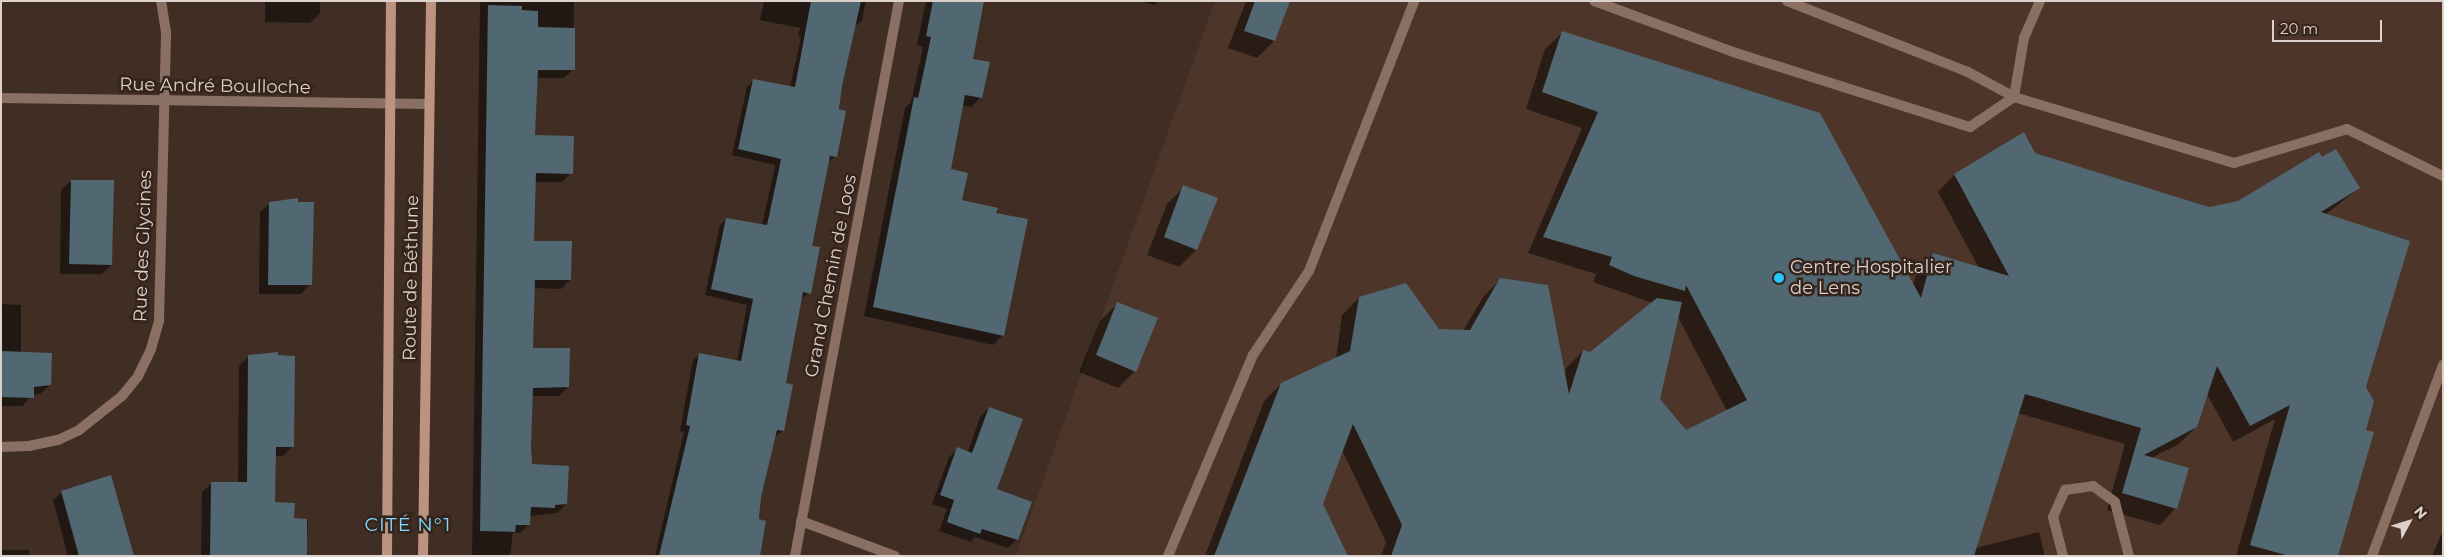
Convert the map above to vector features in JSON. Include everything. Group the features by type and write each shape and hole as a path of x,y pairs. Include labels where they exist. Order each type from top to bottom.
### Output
{"main road":[{"name":"Route de Béthune","path":"387,556 392,1"},
{"name":"Route de Béthune","path":"423,556 431,1"}],"street":[{"name":"Rue des Glycines","path":"1,446 29,446 58,440 79,430 122,396 138,376 151,349 159,321 166,32 161,1"},
{"name":"Grand Chemin de Loos","path":"795,556 899,1"},
{"path":"1168,556 1253,355 1308,271 1414,1"},
{"path":"1594,1 1733,52 1970,127 2014,97 2024,38 2040,1"},
{"path":"1787,1 1966,71 2014,97 2234,163 2347,129 2443,176"},
{"name":"Rue André Boulloche","path":"1,98 429,104"},
{"path":"2372,556 2443,365"},
{"path":"2063,556 2053,517 2065,490 2093,486 2115,502 2129,556"},
{"path":"801,521 895,556"}],"shaded area":[{"name":"Centre Hospitalier de Lens","path":"1215,1 2443,1 2443,556 1016,556"}],"building":[{"path":"811,1 861,1 842,86 839,109 846,111 837,157 830,156 812,246 820,247 811,294 803,292 786,383 793,385 784,431 777,430 761,497 759,519 766,521 760,556 659,556 690,426 686,425 699,353 741,361 753,299 711,289 726,218 767,225 781,159 738,149 753,79 795,87"},
{"path":"933,1 984,1 973,59 990,62 982,98 965,95 951,169 968,173 962,200 998,208 996,213 1028,219 1004,336 873,307 914,97 918,98 931,37 926,36"},
{"path":"1255,1 1290,1 1275,41 1244,31"},
{"path":"488,5 522,6 522,10 538,11 538,27 575,28 575,70 538,70 535,135 574,136 573,174 536,173 534,241 572,241 571,280 535,280 533,348 570,348 569,387 533,388 531,447 532,464 569,466 567,504 555,505 555,508 531,507 530,525 516,525 515,532 480,531"},
{"path":"1562,31 1820,113 1921,298 1933,253 2009,276 1954,174 2024,132 2035,153 2209,207 2238,201 2319,152 2322,157 2336,149 2360,188 2321,212 2410,241 2366,387 2374,401 2366,430 2374,432 2338,556 2289,556 2250,545 2290,405 2250,426 2217,366 2197,427 2144,455 2189,468 2177,509 2122,493 2141,428 2025,394 1974,556 1391,556 1402,525 1353,424 1323,504 1348,556 1214,556 1281,383 1350,351 1359,297 1406,283 1439,329 1470,330 1500,278 1548,285 1569,394 1583,350 1590,352 1657,298 1682,302 1660,399 1686,430 1747,400 1686,285 1685,291 1634,276 1609,265 1612,257 1543,237 1598,112 1542,92"},
{"path":"71,180 114,180 112,265 69,264"},
{"path":"1183,185 1218,198 1197,250 1164,237"},
{"path":"298,198 298,202 314,202 312,285 268,285 269,202"},
{"path":"1117,302 1158,318 1136,372 1096,355"},
{"path":"1,351 52,353 51,385 34,387 34,398 1,397"},
{"path":"278,352 278,355 295,356 294,447 276,447 275,502 295,503 294,518 307,519 307,556 210,556 211,482 247,482 248,355"},
{"path":"989,407 1023,419 997,489 1032,502 1018,540 982,529 980,534 947,522 954,500 940,495 957,447 972,453"},
{"path":"111,475 134,556 79,556 61,491"}],"place":[{"name":"Centre Hospitalier de Lens","path":"1779,278"}],"district":[{"name":"CITÉ N°1","path":"408,525"}]}
